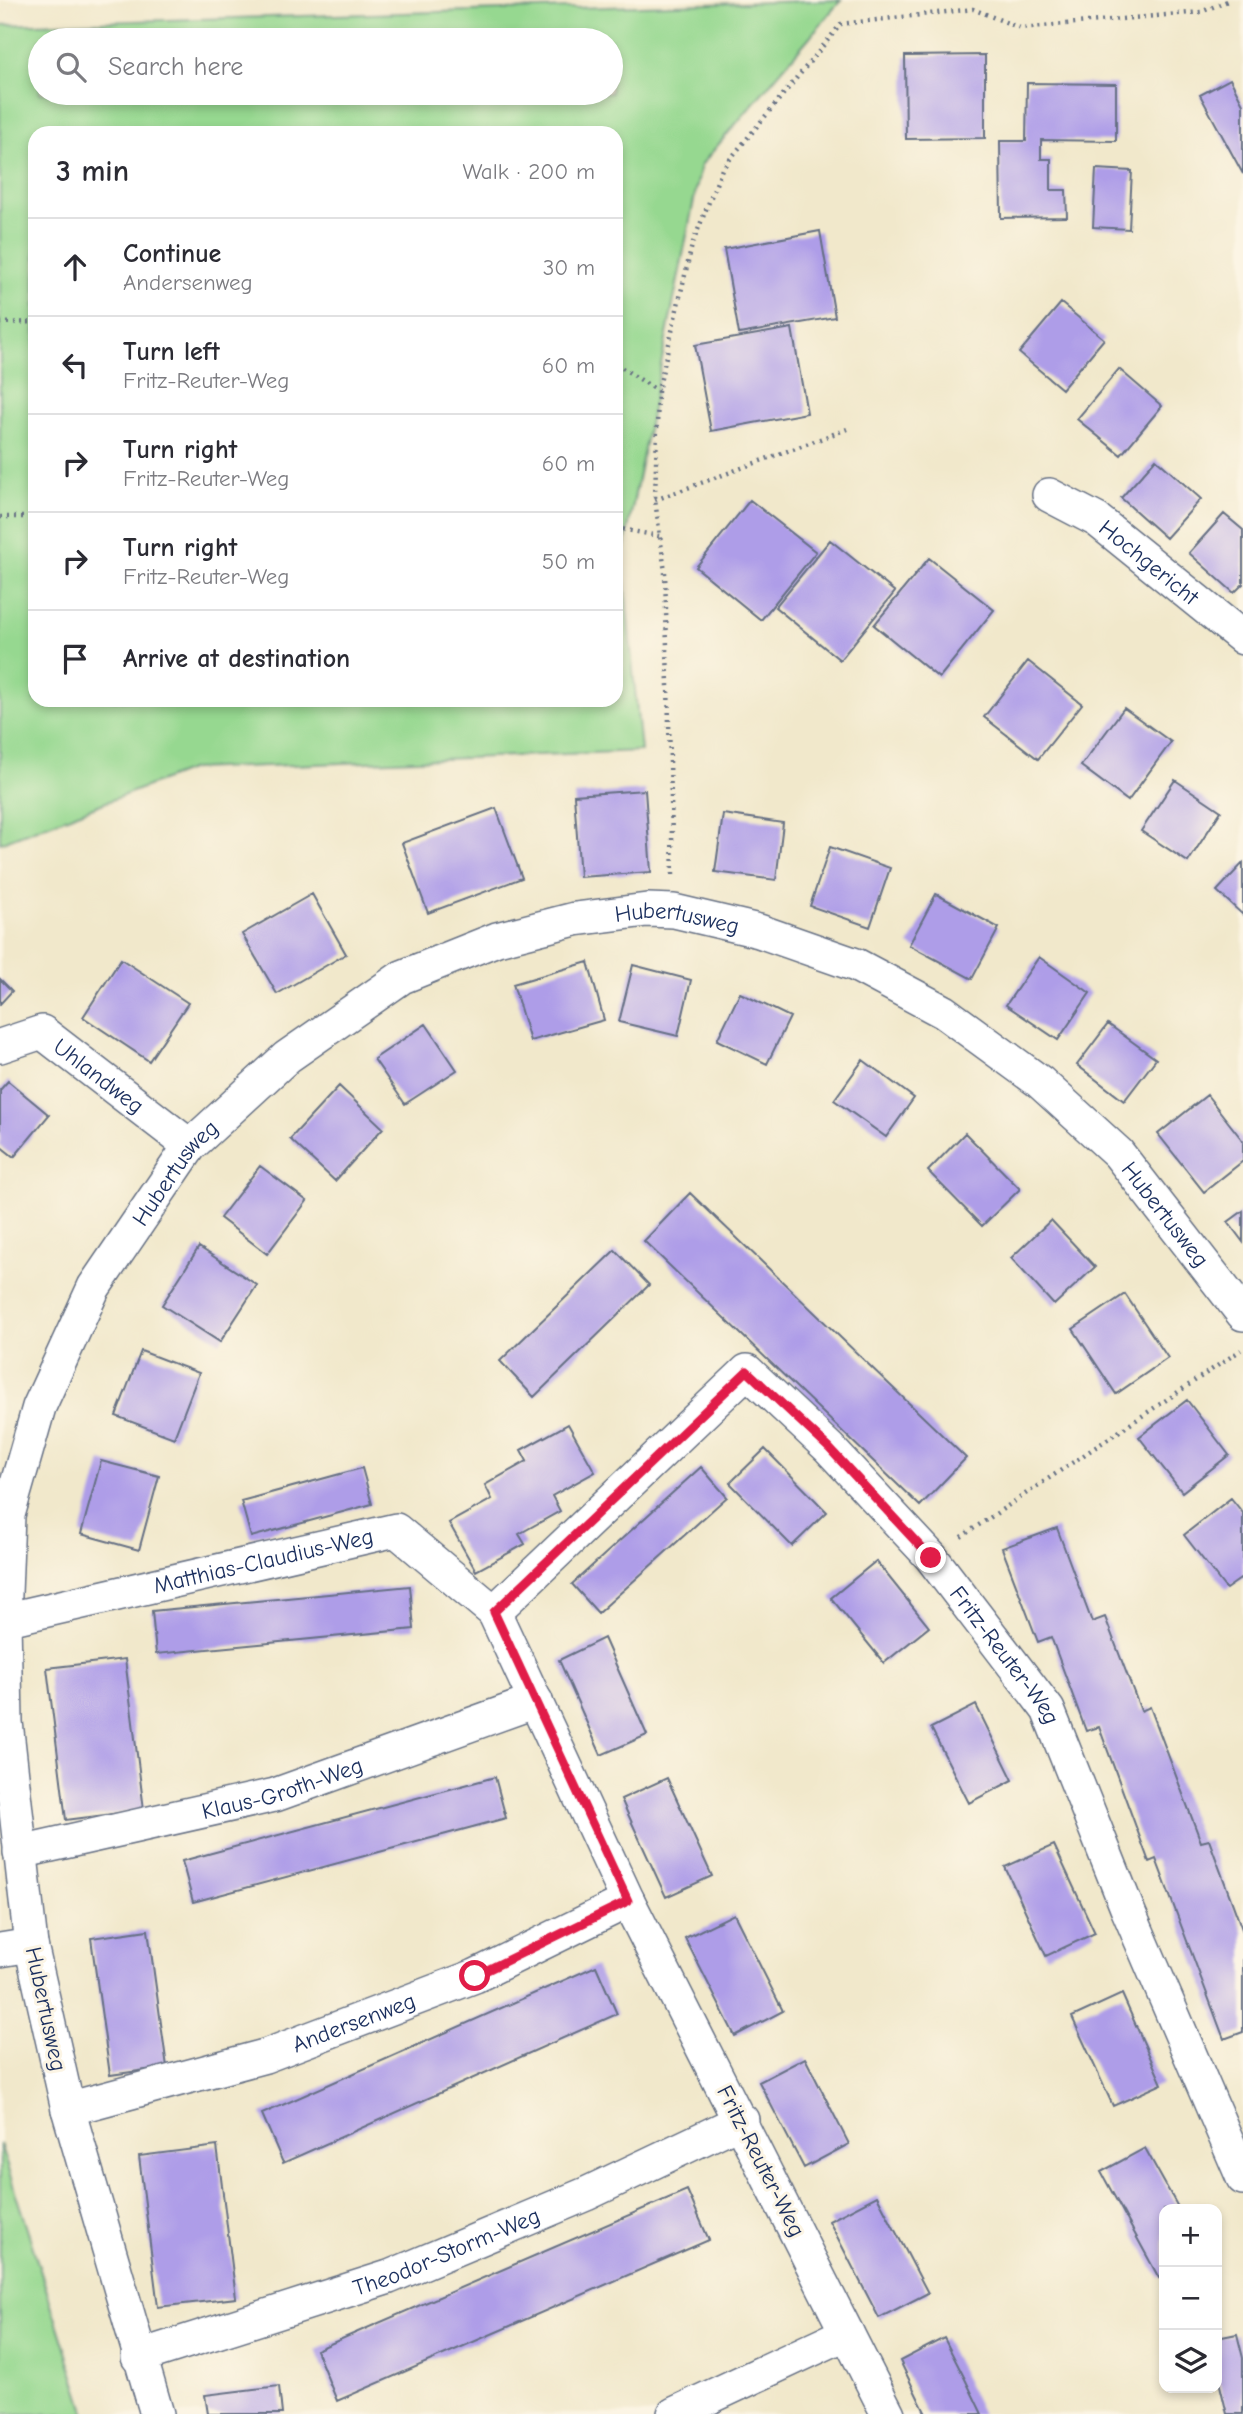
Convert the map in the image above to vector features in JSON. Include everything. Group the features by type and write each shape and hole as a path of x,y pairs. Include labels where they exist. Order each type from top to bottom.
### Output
{"street":[{"name":"Hochgericht","path":"1049,495 1097,520 1243,638"},
{"name":"Hubertusweg","path":"157,2414 138,2357 68,2109 16,1948 20,1852 6,1722 4,1514 39,1406 94,1287 190,1146 287,1058 402,977 497,939 575,919 647,910 674,911 759,931 856,965 944,1012 1040,1082 1118,1153 1243,1314"},
{"name":"Uhlandweg","path":"0,1046 42,1032 190,1146"},
{"name":"Fritz-Reuter-Weg","path":"888,2414 742,2120 628,1901 494,1612 747,1371 829,1448 931,1558 1048,1710 1127,1908 1243,2178"},
{"name":"Matthias-Claudius-Weg","path":"4,1620 396,1530 494,1612"},
{"name":"Klaus-Groth-Weg","path":"20,1852 275,1795 536,1701"},
{"name":"Andersenweg","path":"68,2109 265,2056 475,1976 628,1901"},
{"name":"Theodor-Storm-Weg","path":"138,2357 389,2277 586,2194 742,2120"},
{"path":"674,2414 847,2333"}],"path":[{"path":"674,911 665,572 655,500 658,391 692,245 722,169 841,24 973,9 1020,28 1201,12 1230,0"},
{"path":"0,323 28,322"},
{"path":"623,368 658,391"},
{"path":"655,500 847,429"},
{"path":"0,517 28,517"},
{"path":"623,529 659,536"},
{"path":"931,1558 1243,1349"}],"green space":[{"path":"841,0 701,165 623,554 623,126 28,126 28,707 623,707 623,569 641,751 192,769 0,843 0,25"},
{"path":"0,2144 86,2414 0,2414"}],"building":[{"path":"985,55 985,138 906,139 905,56"},
{"path":"1230,79 1243,104 1243,174 1200,95"},
{"path":"1027,83 1116,84 1116,141 1041,140 1041,159 1051,159 1051,190 1066,190 1067,217 1001,218 1000,141 1026,141"},
{"path":"1096,169 1132,171 1129,229 1093,227"},
{"path":"820,231 835,317 739,334 724,249"},
{"path":"1061,303 1104,339 1062,389 1019,353"},
{"path":"792,328 807,413 711,431 695,345"},
{"path":"1119,369 1162,406 1121,455 1077,419"},
{"path":"1156,459 1201,499 1166,538 1121,498"},
{"path":"750,500 816,552 761,620 696,567"},
{"path":"1224,514 1243,530 1243,584 1234,593 1189,553"},
{"path":"830,540 895,592 840,660 775,607"},
{"path":"929,558 994,610 939,678 874,625"},
{"path":"1028,661 1082,704 1038,759 984,717"},
{"path":"1124,708 1171,742 1128,801 1081,766"},
{"path":"1175,780 1221,811 1188,862 1141,831"},
{"path":"645,790 651,872 580,877 574,795"},
{"path":"496,808 522,878 428,913 402,843"},
{"path":"723,814 783,823 776,880 715,872"},
{"path":"830,847 890,868 870,927 810,906"},
{"path":"1243,863 1243,915 1217,891"},
{"path":"312,894 346,954 277,994 242,934"},
{"path":"936,894 999,928 972,979 909,945"},
{"path":"1039,957 1090,993 1058,1040 1006,1005"},
{"path":"121,959 188,1003 149,1061 83,1017"},
{"path":"588,962 604,1020 530,1041 513,984"},
{"path":"633,965 691,980 678,1036 619,1022"},
{"path":"0,979 12,991 0,1004"},
{"path":"740,993 790,1017 767,1064 717,1040"},
{"path":"426,1024 457,1070 405,1104 374,1059"},
{"path":"1108,1024 1156,1059 1124,1101 1077,1065"},
{"path":"863,1060 914,1098 886,1137 834,1100"},
{"path":"8,1081 49,1115 14,1157 0,1146 0,1090"},
{"path":"339,1086 383,1128 335,1181 290,1139"},
{"path":"1207,1095 1243,1141 1243,1161 1204,1192 1158,1134"},
{"path":"965,1133 1020,1189 982,1226 928,1171"},
{"path":"260,1166 307,1201 267,1254 220,1218"},
{"path":"690,1193 966,1458 920,1506 644,1241"},
{"path":"1243,1211 1243,1242 1228,1222"},
{"path":"1051,1220 1095,1267 1054,1305 1011,1258"},
{"path":"199,1247 257,1285 220,1342 162,1305"},
{"path":"615,1250 649,1285 534,1397 500,1361"},
{"path":"1125,1294 1168,1358 1116,1394 1073,1329"},
{"path":"141,1351 199,1373 174,1438 116,1416"},
{"path":"1187,1400 1229,1455 1182,1492 1139,1437"},
{"path":"568,1424 595,1472 552,1496 560,1511 519,1534 525,1544 476,1571 449,1523 492,1499 485,1485 527,1461 521,1450"},
{"path":"765,1449 827,1512 792,1546 730,1483"},
{"path":"101,1461 159,1476 139,1550 81,1534"},
{"path":"701,1467 727,1497 598,1613 572,1584"},
{"path":"362,1468 372,1504 251,1537 241,1501"},
{"path":"1231,1498 1243,1513 1243,1577 1226,1589 1184,1535"},
{"path":"1057,1528 1092,1622 1105,1617 1141,1711 1150,1707 1201,1842 1209,1840 1243,1932 1243,2032 1224,2039 1156,1859 1149,1862 1099,1727 1086,1731 1051,1637 1038,1642 1002,1548"},
{"path":"876,1561 929,1627 884,1663 831,1598"},
{"path":"410,1586 414,1629 156,1654 152,1611"},
{"path":"604,1638 647,1735 601,1755 559,1660"},
{"path":"125,1659 144,1810 66,1820 47,1668"},
{"path":"976,1705 1013,1780 969,1803 931,1728"},
{"path":"495,1777 506,1818 193,1902 182,1861"},
{"path":"667,1778 712,1876 666,1897 621,1799"},
{"path":"1054,1845 1095,1933 1046,1956 1005,1867"},
{"path":"734,1914 783,2011 735,2036 685,1938"},
{"path":"148,1930 167,2067 110,2075 91,1938"},
{"path":"596,1966 617,2014 283,2163 262,2114"},
{"path":"1122,1994 1162,2084 1113,2106 1072,2017"},
{"path":"805,2058 849,2144 804,2168 759,2082"},
{"path":"217,2146 236,2298 158,2307 139,2156"},
{"path":"1145,2148 1176,2204 1159,2204 1159,2278 1101,2172"},
{"path":"687,2190 709,2240 337,2401 316,2350"},
{"path":"877,2196 928,2293 879,2318 829,2221"},
{"path":"1237,2334 1243,2358 1243,2414 1227,2414 1222,2393 1222,2337"},
{"path":"944,2338 982,2414 926,2414 920,2402 900,2361"},
{"path":"279,2386 282,2414 208,2414 205,2395"}],"route":[{"path":"475,1976 628,1901 494,1612 747,1371 829,1448 931,1558"}]}
